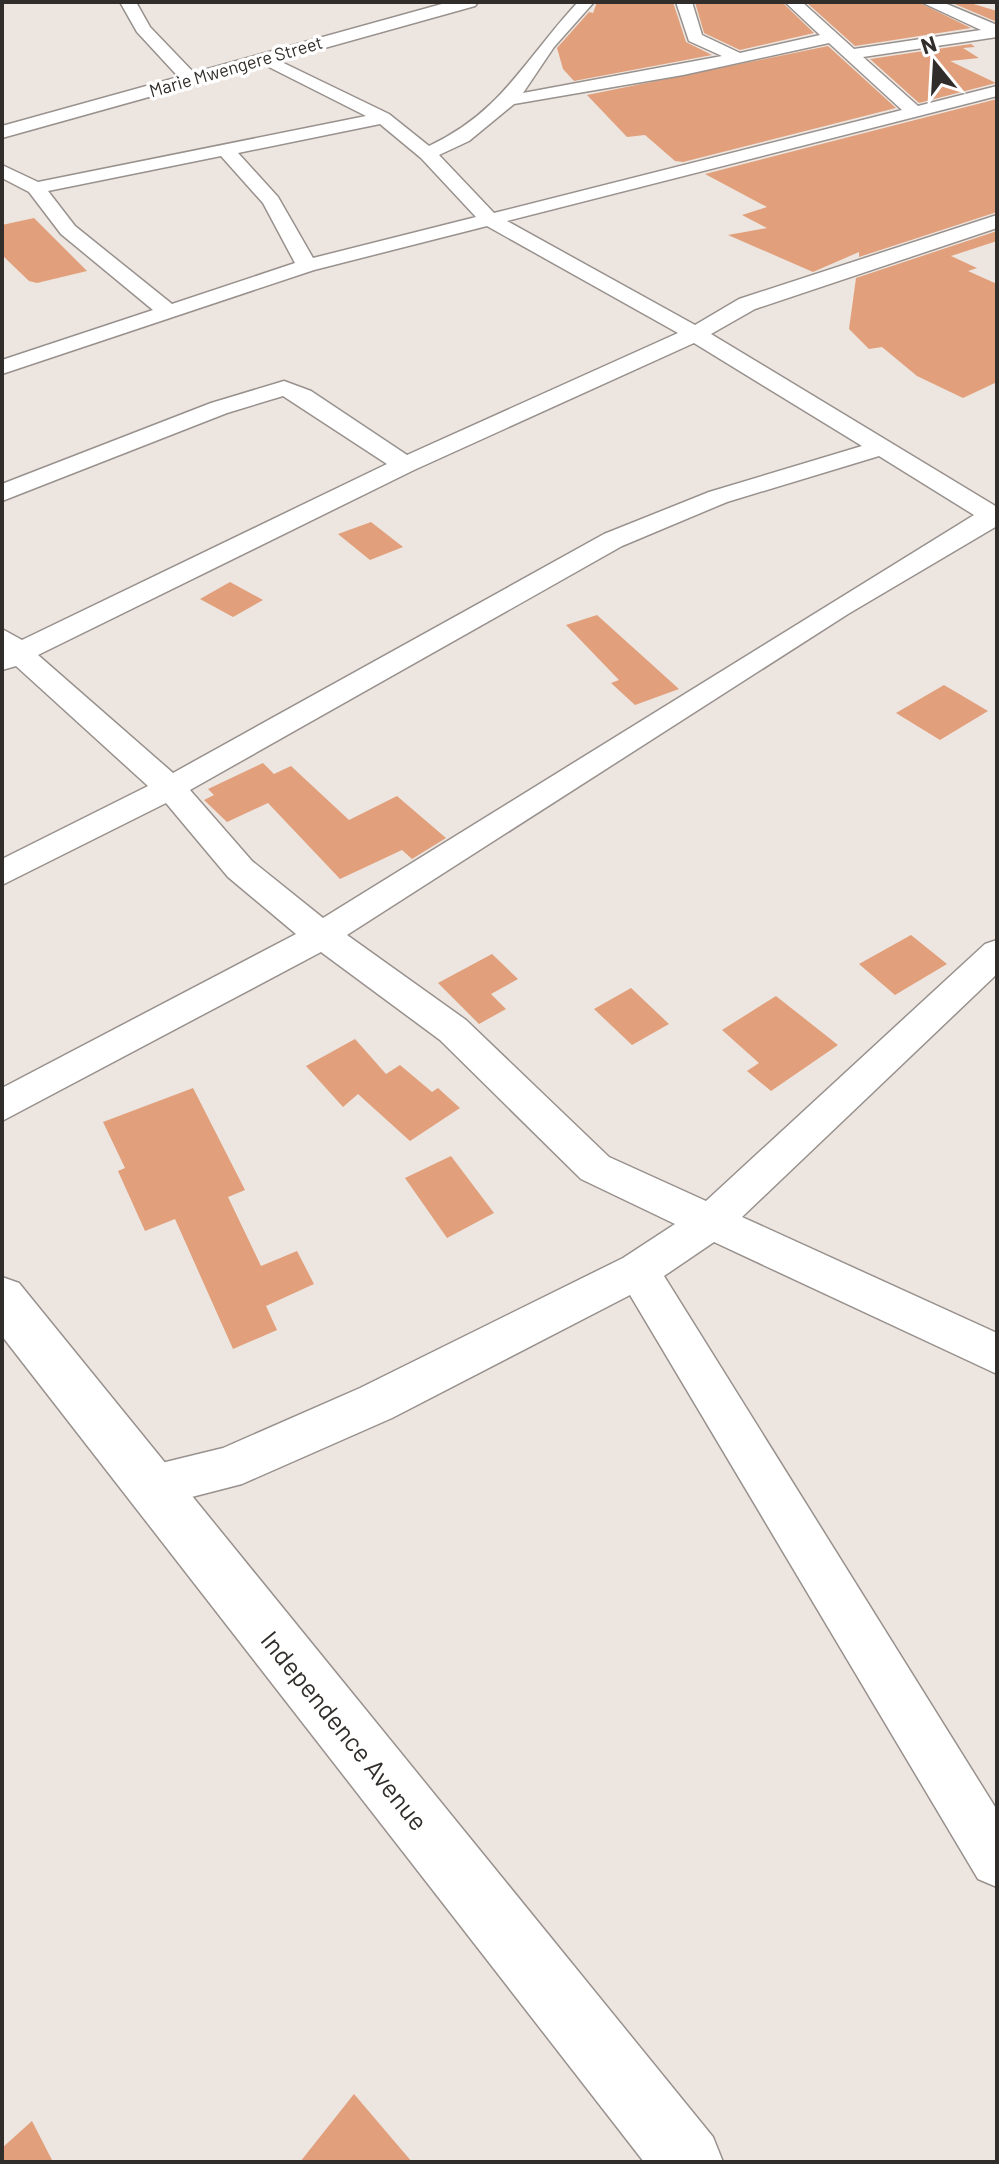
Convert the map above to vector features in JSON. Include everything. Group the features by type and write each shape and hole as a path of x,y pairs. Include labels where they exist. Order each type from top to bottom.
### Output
{"main road":[{"name":"Marie Mwengere Street","path":"2,132 469,2"},
{"name":"Independence Avenue","path":"2,1298 688,2162"}],"street":[{"path":"128,2 143,29 191,80"},
{"path":"427,154 463,137 509,100 548,44 586,2"},
{"path":"684,2 695,38 737,57"},
{"path":"793,2 854,54 914,112"},
{"path":"929,2 997,32"},
{"path":"854,54 997,32"},
{"path":"509,100 833,37"},
{"path":"2,1106 242,983 322,936 990,508 881,448 695,334 490,220 427,154 383,118 265,59"},
{"path":"2,367 307,266 997,91"},
{"path":"36,188 383,118"},
{"path":"226,150 271,201 307,266"},
{"path":"2,171 36,188 52,213 68,230 168,311"},
{"path":"997,221 747,304 695,334 8,650 170,788 240,869 275,901 453,1030 595,1168 997,1354"},
{"path":"2,493 267,390 284,388 303,396 405,465"},
{"path":"2,873 170,788 613,540 718,497 881,448"},
{"path":"149,1486 239,1463 376,1403 638,1271 709,1223 997,953"},
{"path":"638,1271 997,1860"}],"building":[{"path":"597,2 673,2 686,42 712,55 574,81 563,69 557,48 589,12 593,13"},
{"path":"695,2 782,2 814,33 740,50 704,33"},
{"path":"806,2 918,2 971,28 855,46"},
{"path":"950,2 967,2 997,11 997,22"},
{"path":"971,44 975,47 963,48 979,58 950,61 996,83 919,103 870,59"},
{"path":"828,46 896,108 683,162 675,161 645,135 627,137 587,95"},
{"path":"997,99 997,212 859,257 859,252 813,272 728,235 767,228 742,215 767,207 705,174"},
{"path":"34,218 87,271 37,283 29,281 2,255 2,225"},
{"path":"997,231 997,241 951,256 977,268 968,271 997,284 997,382 963,398 917,376 882,347 869,349 849,329 856,278"},
{"path":"371,522 403,547 370,560 338,534"},
{"path":"230,582 263,600 233,617 200,599"},
{"path":"597,615 679,689 635,705 611,683 619,680 566,625"},
{"path":"944,685 988,711 940,740 896,713"},
{"path":"263,763 274,774 291,766 349,820 397,796 446,838 412,859 402,850 340,879 268,803 227,822 204,800 214,795 208,789"},
{"path":"911,935 947,964 895,995 859,964"},
{"path":"492,954 518,979 491,994 506,1009 479,1024 438,983"},
{"path":"631,988 669,1024 632,1045 594,1009"},
{"path":"776,996 838,1045 771,1091 747,1071 759,1063 722,1030"},
{"path":"355,1039 386,1074 400,1065 432,1092 438,1088 460,1108 410,1141 358,1094 343,1107 306,1066"},
{"path":"193,1088 245,1190 228,1197 261,1266 297,1251 314,1284 266,1306 277,1330 233,1349 175,1219 145,1231 118,1171 125,1168 103,1122"},
{"path":"451,1156 494,1213 447,1238 405,1178"},
{"path":"354,2094 412,2162 300,2162"},
{"path":"32,2121 53,2162 2,2162 2,2148"}]}
